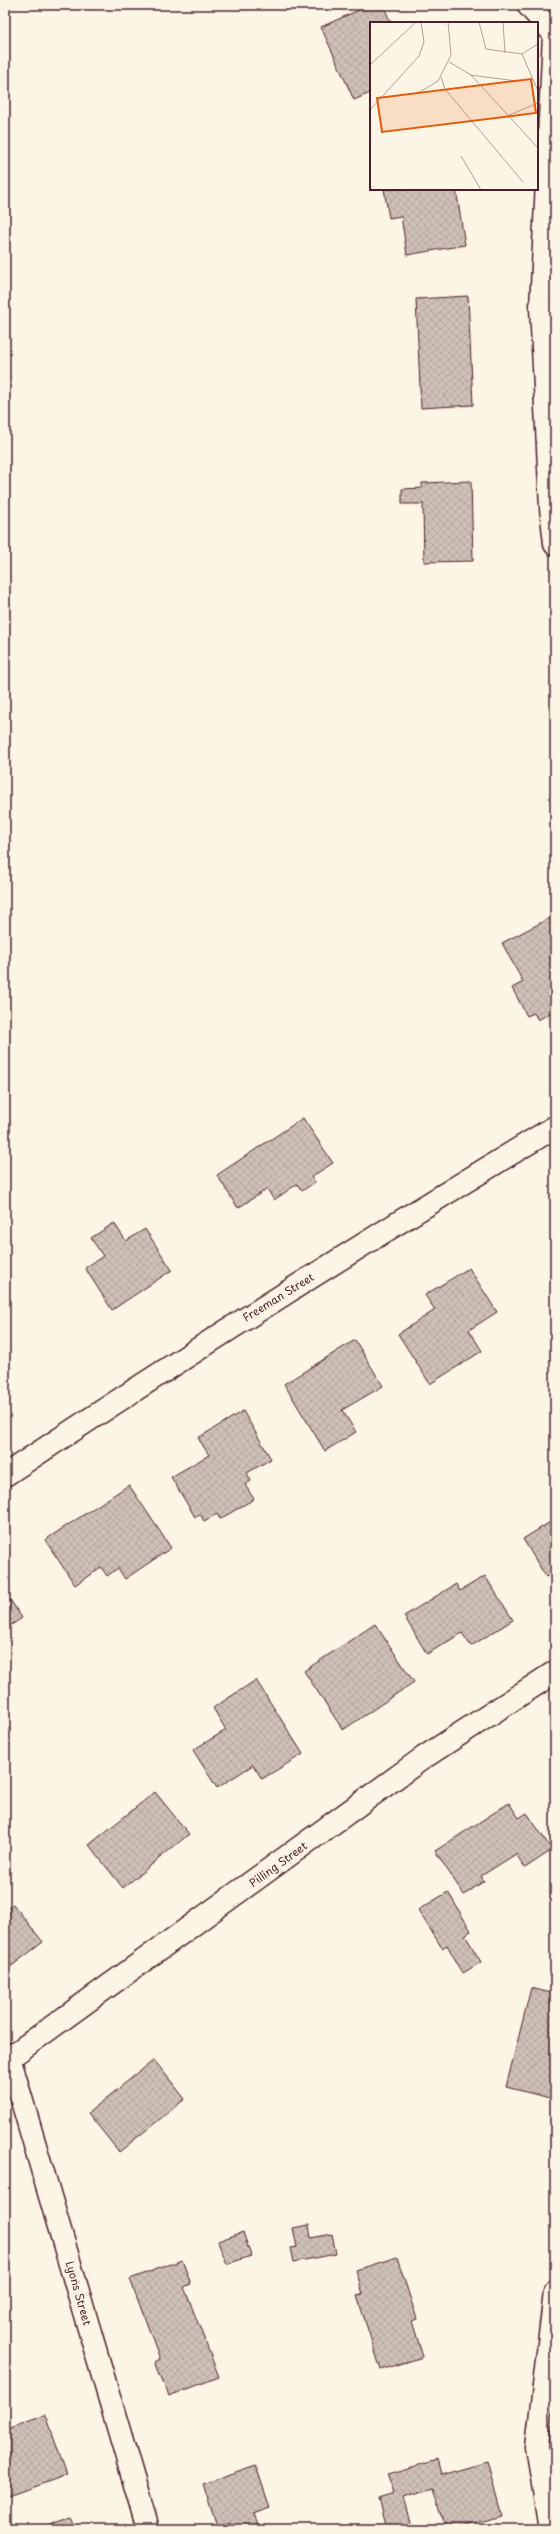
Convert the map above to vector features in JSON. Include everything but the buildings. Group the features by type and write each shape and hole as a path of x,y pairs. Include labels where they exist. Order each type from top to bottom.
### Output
{"street":[{"path":"528,5 555,35 541,307 551,508 555,544"},
{"name":"Freeman Street","path":"5,1474 179,1360 368,1240 555,1128"},
{"name":"Pilling Street","path":"7,2059 423,1758 555,1672"},
{"name":"Lyons Street","path":"7,2059 148,2529"},
{"path":"550,2529 536,2446 555,2292"}]}
